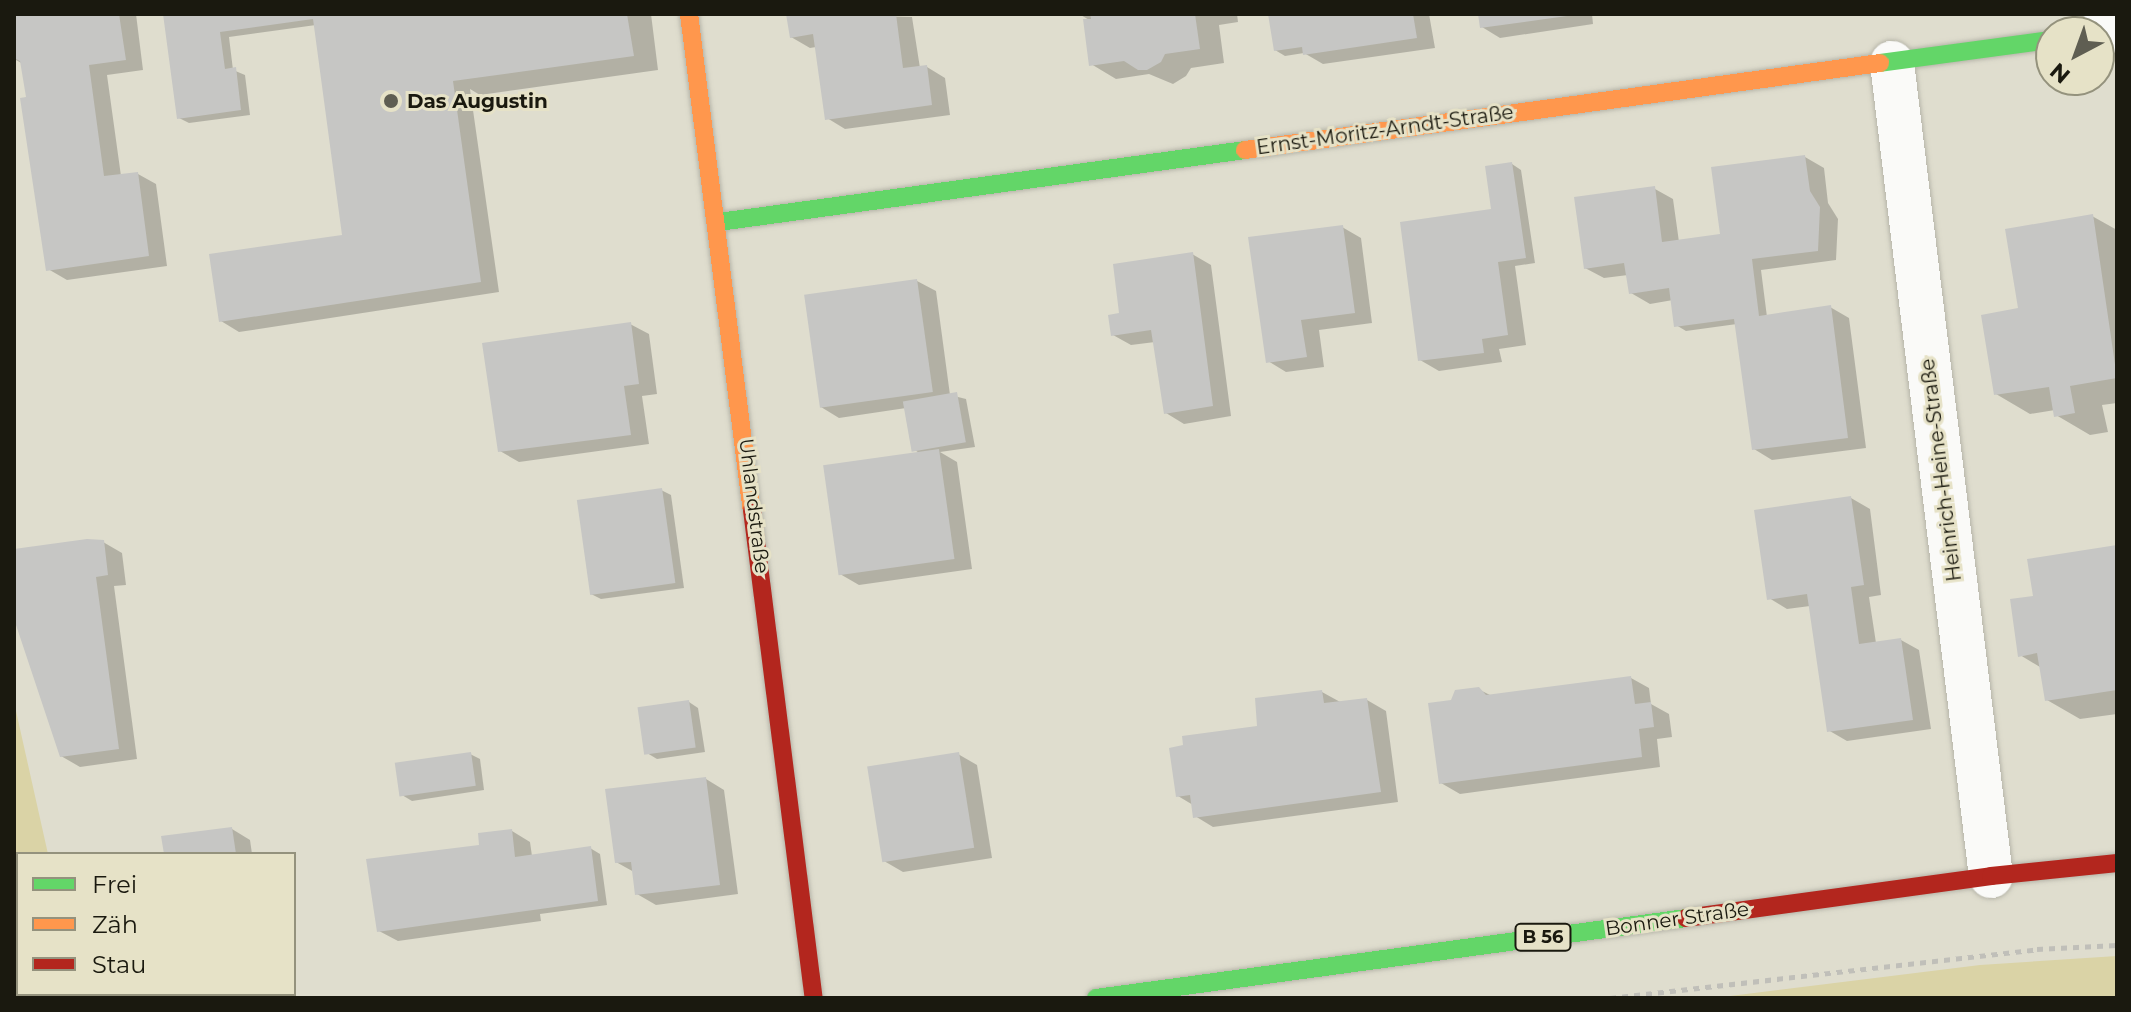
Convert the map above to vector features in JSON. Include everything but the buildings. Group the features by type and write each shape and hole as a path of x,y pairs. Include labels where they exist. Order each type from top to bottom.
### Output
{"street":[{"name":"Uhlandstraße","path":"689,14 719,222 814,998"},
{"name":"Ernst-Moritz-Arndt-Straße","path":"719,222 2035,42"},
{"name":"Heinrich-Heine-Straße","path":"1892,63 1991,876"},
{"name":"Bonner Straße","path":"1096,998 1991,876 2117,863"}],"path":[{"path":"1610,998 2037,949 2117,945"}],"shaded area":[{"path":"14,702 48,852 16,852 16,996 80,998 14,998"},
{"path":"2117,956 2117,998 1714,998 1980,965"}],"traffic: fast":[{"path":"1880,63 2035,42"},
{"path":"719,222 1245,150"},
{"path":"1096,998 1686,918"}],"traffic: slow":[{"path":"689,14 752,510"},
{"path":"1245,150 1880,63"}],"traffic: jam":[{"path":"752,510 814,998"},
{"path":"1686,918 1991,876 2117,863"}],"place":[{"name":"Das Augustin","path":"391,101"}]}
